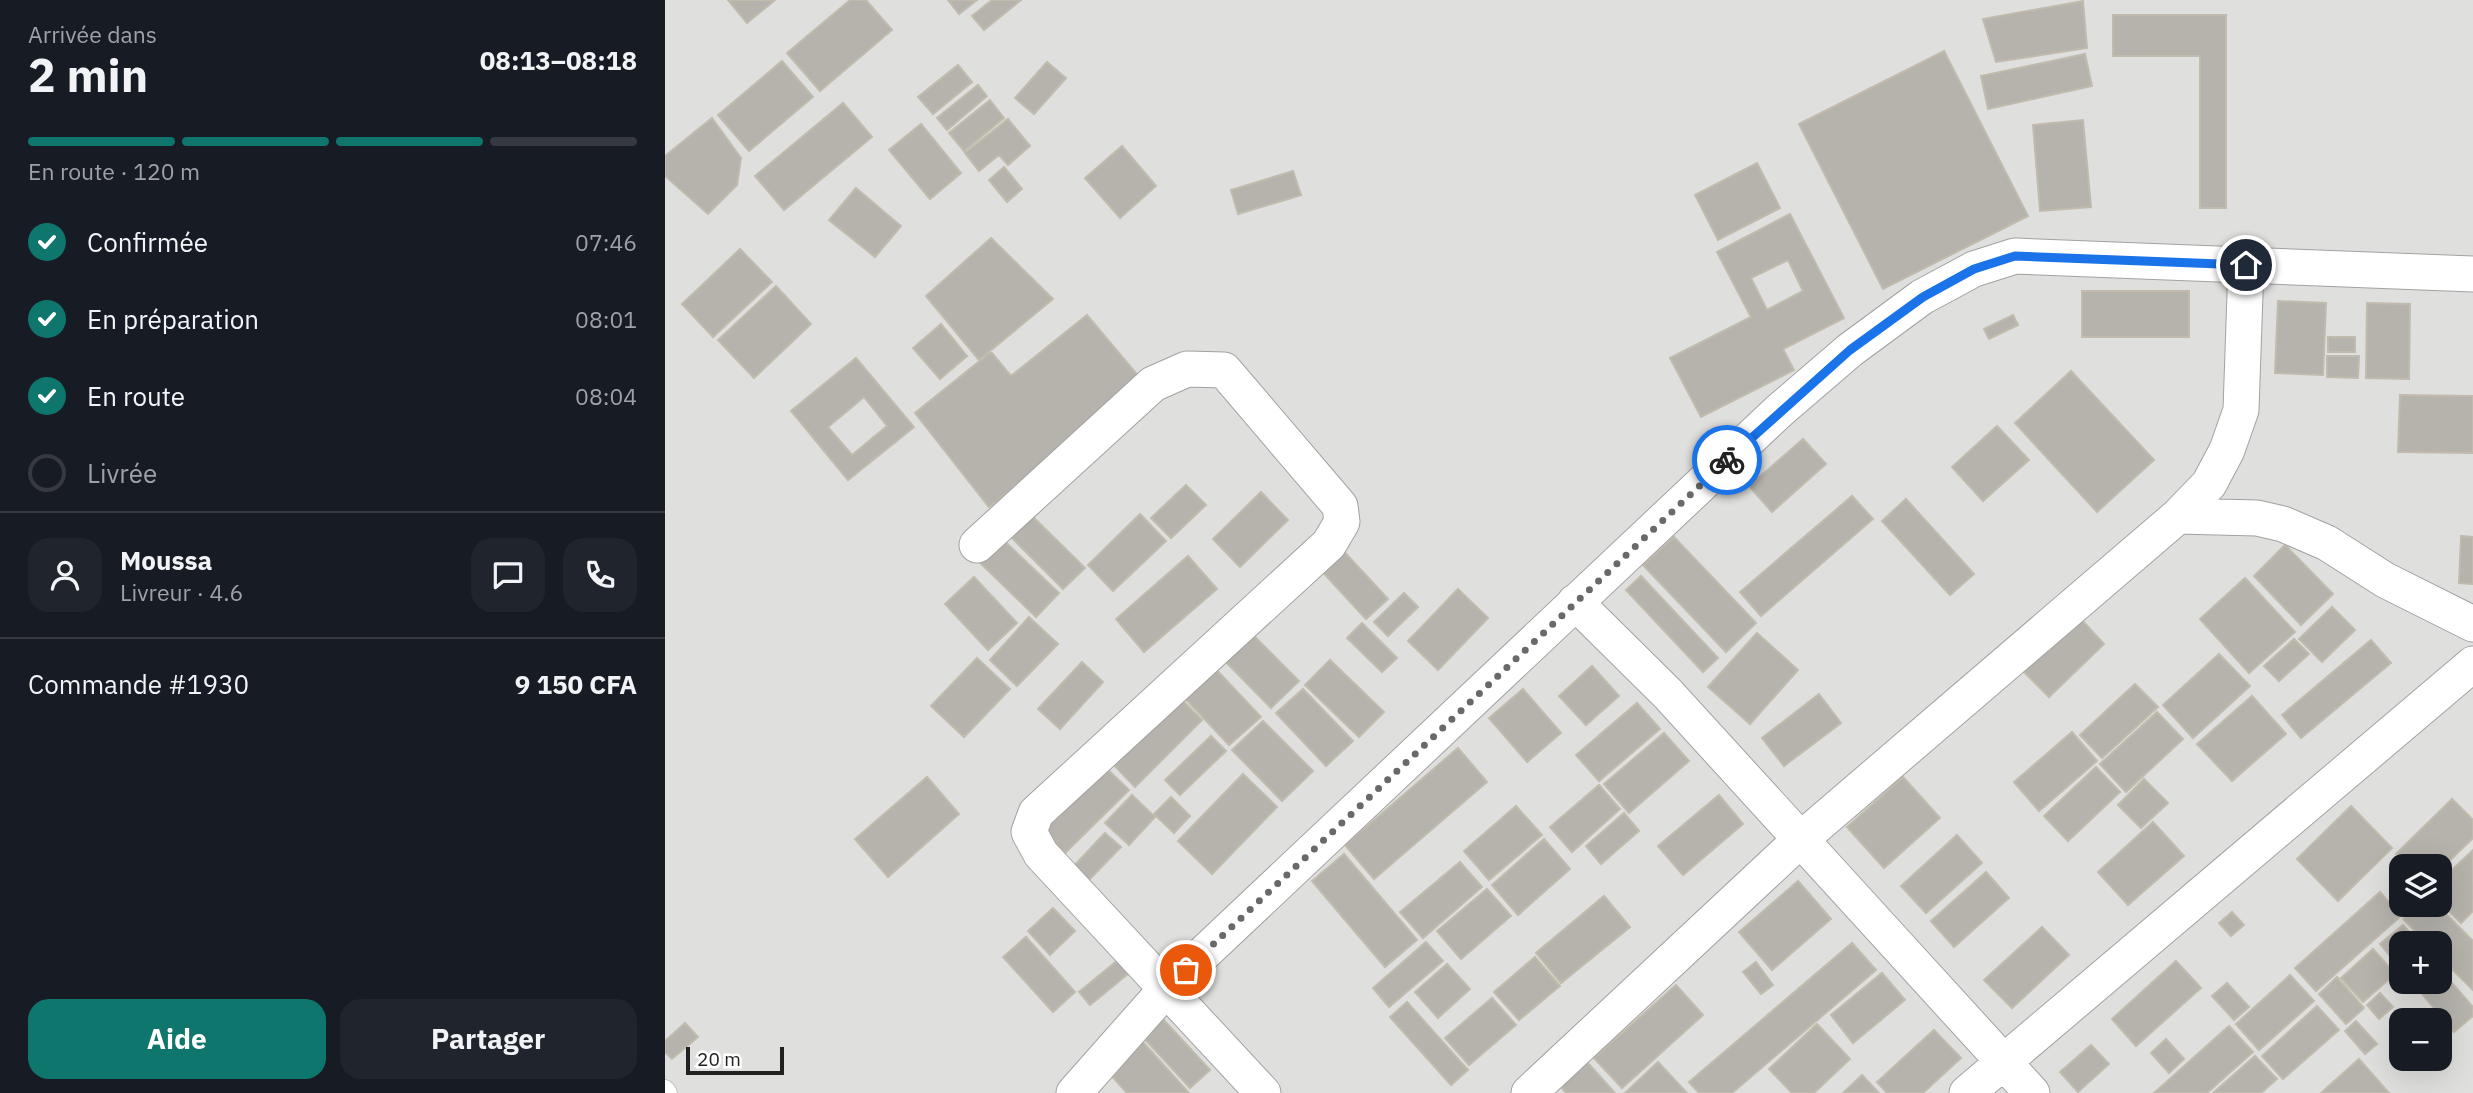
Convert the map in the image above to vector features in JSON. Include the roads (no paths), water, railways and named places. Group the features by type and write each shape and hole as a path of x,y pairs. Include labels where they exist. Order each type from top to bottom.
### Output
{"street":[{"path":"1074,1093 1167,988 1575,602 1779,411 1850,350 1923,297 1974,269 2015,256 2473,274"},
{"path":"1528,1093 1800,840 2178,516 2209,484 2227,450 2241,410 2246,265"},
{"path":"977,545 1153,384 1187,369 1224,370 1340,506 1342,522 1329,544 1036,813 1029,832 1041,854 1263,1093"},
{"path":"2178,516 2257,518 2283,524 2327,543 2385,580 2473,624"},
{"path":"1575,602 1668,694 2032,1093"},
{"path":"1967,1093 2473,664"}]}
